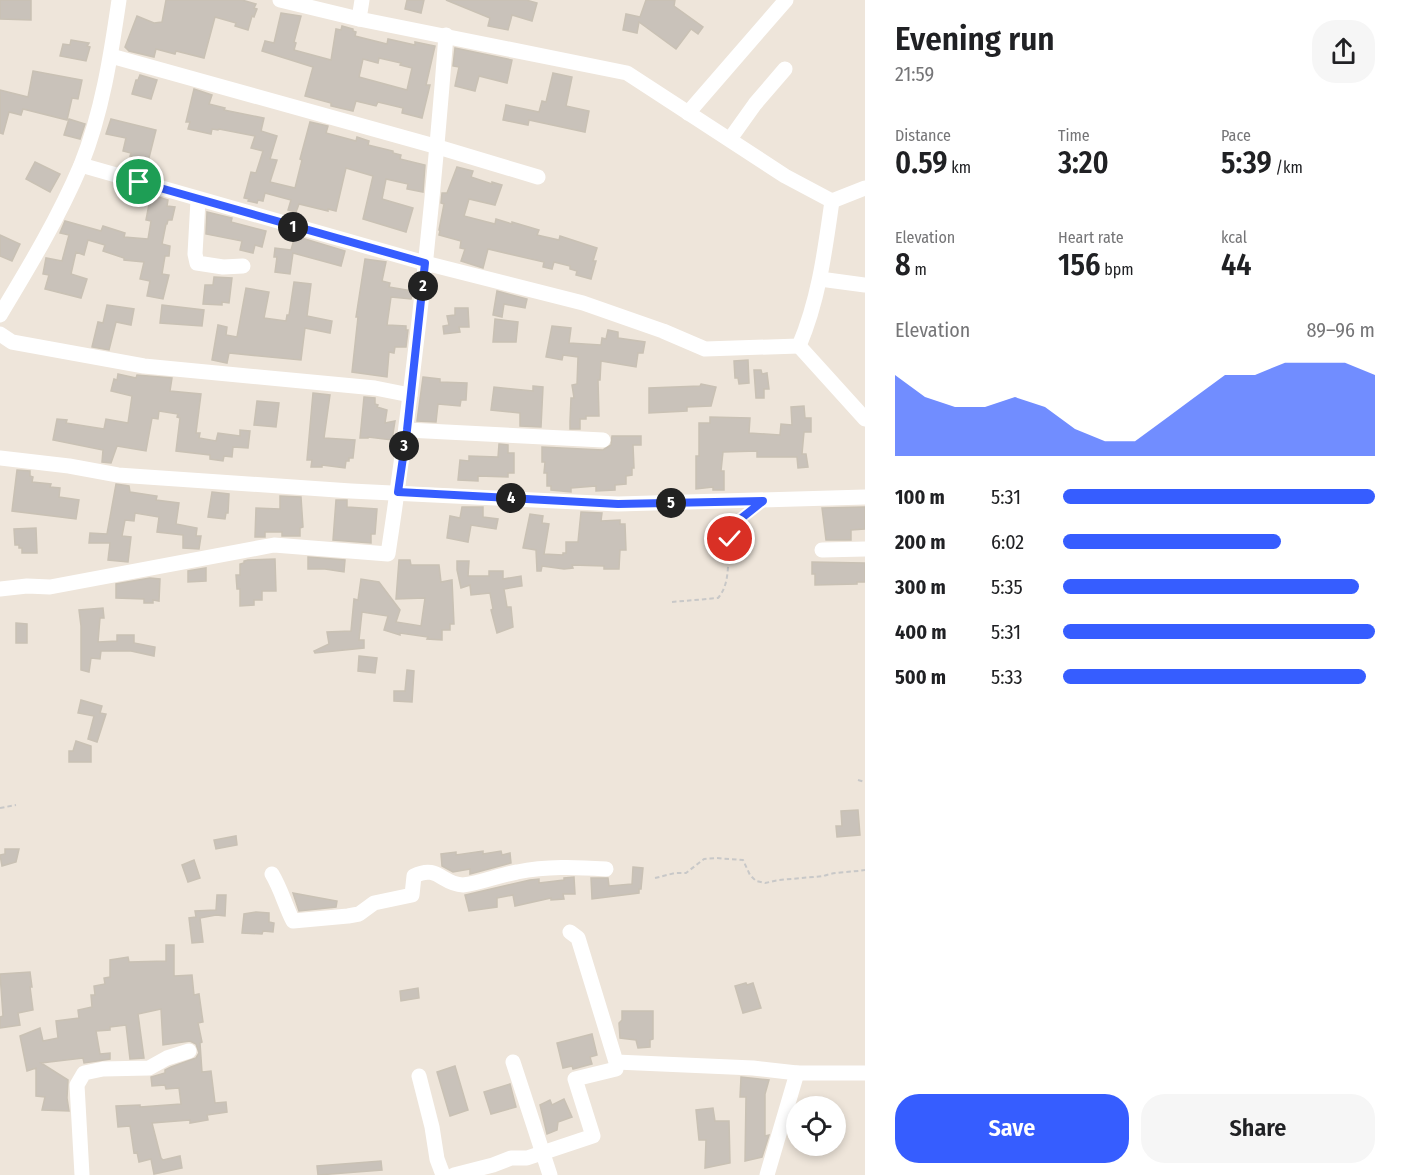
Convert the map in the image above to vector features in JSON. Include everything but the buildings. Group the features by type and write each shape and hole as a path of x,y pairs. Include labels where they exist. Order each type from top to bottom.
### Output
{"street":[{"path":"0,315 30,265 81,165 111,56 119,0"},
{"path":"280,0 359,19 627,73 785,176 832,201 865,188"},
{"path":"359,19 362,0"},
{"path":"688,113 786,0"},
{"path":"0,589 27,586 50,587 274,545 388,554 407,430 438,147 446,35"},
{"path":"111,56 538,177"},
{"path":"730,140 755,104 785,69"},
{"path":"81,165 425,263 583,303 705,349 799,346 865,419"},
{"path":"198,200 195,254 197,263 223,267 243,266"},
{"path":"799,346 811,318 820,279 832,201"},
{"path":"820,279 865,285"},
{"path":"0,334 12,342 144,366 375,388 410,395"},
{"path":"407,430 603,440"},
{"path":"0,458 69,466 118,475 351,491 618,504 865,497"},
{"path":"822,550 865,549"},
{"path":"272,874 283,893 286,907 293,921 359,914 374,903 412,895 414,876 424,871 435,872 455,885 463,885 544,868 606,869"},
{"path":"570,932 578,938 616,1062 753,1068 797,1073 865,1073"},
{"path":"82,1175 77,1085 84,1072 149,1068 167,1058 189,1051"},
{"path":"513,1062 550,1175"},
{"path":"454,1175 511,1158 527,1158 593,1136 574,1079 616,1069"},
{"path":"767,1175 797,1073"},
{"path":"418,1076 432,1127 437,1159 443,1175"}],"path":[{"path":"672,602 718,598 725,591 730,539 739,520 747,513"},
{"path":"858,780 865,782"},
{"path":"0,808 16,805"},
{"path":"656,878 675,873 686,873 704,859 716,858 743,860 750,875 756,881 765,883 865,870"}],"route":[{"path":"139,182 425,263 398,492 618,504 763,501 739,520 730,539"}]}
